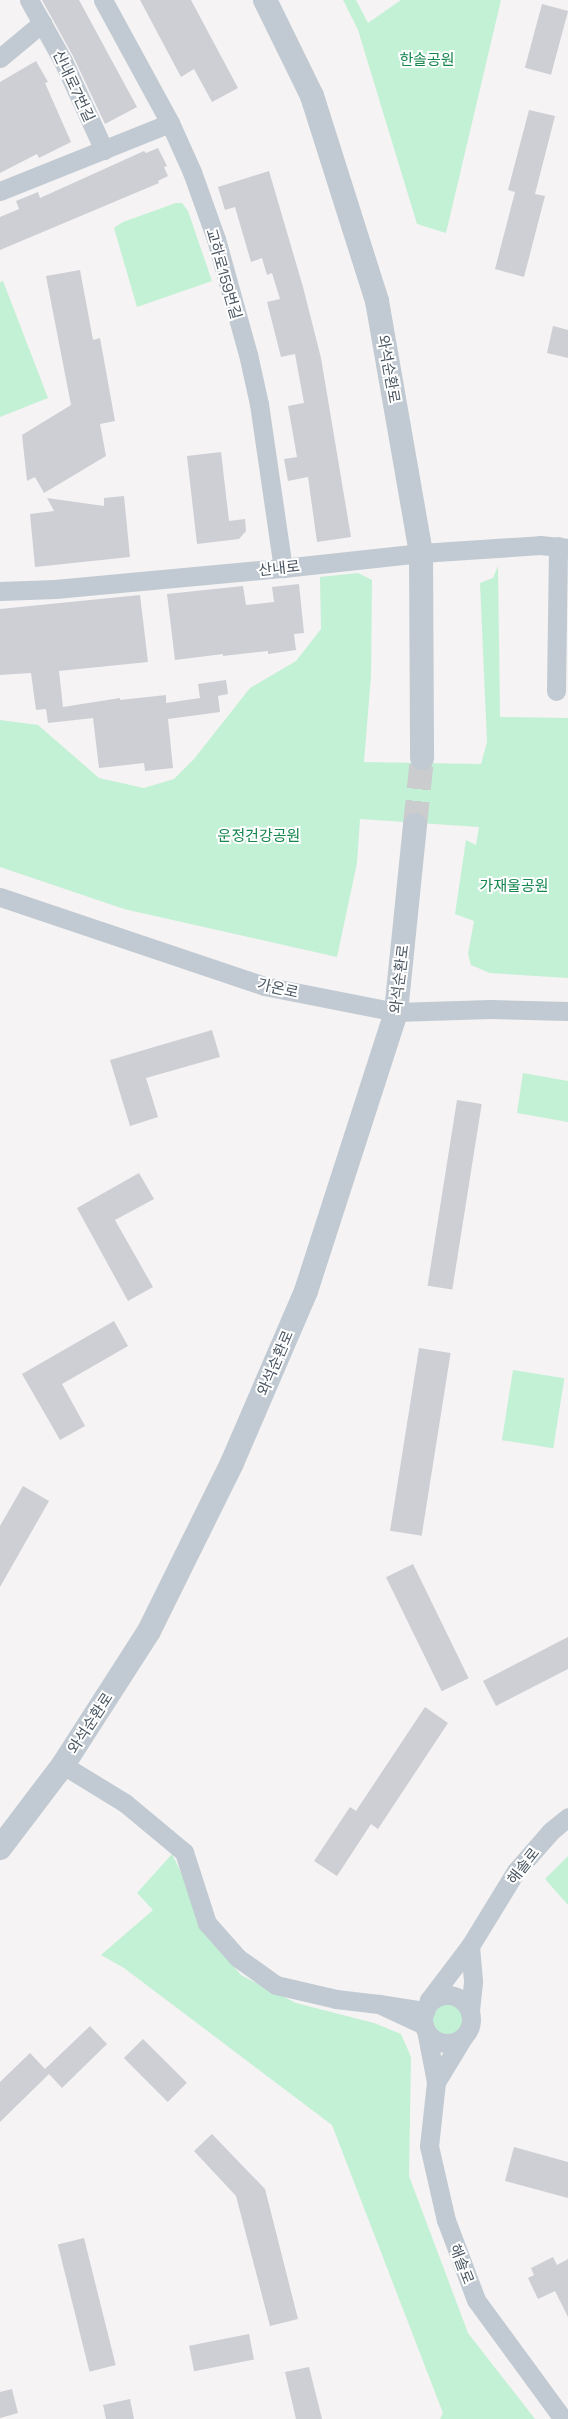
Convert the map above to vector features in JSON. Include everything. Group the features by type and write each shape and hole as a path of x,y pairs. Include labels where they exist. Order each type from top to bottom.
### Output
{"street":[{"name":"산내로7번길","path":"29,0 64,61 104,150"},
{"name":"교하로159번길","path":"103,0 170,123 192,172 216,240 248,354 259,404 283,568"},
{"name":"와석순환로","path":"265,0 312,96 377,301 421,553 422,758"},
{"path":"0,58 42,23"},
{"path":"0,191 170,123"},
{"name":"산내로","path":"0,591 55,589 421,553 540,545 563,547 562,616 556,691"},
{"name":"와석순환로","path":"0,1848 63,1765 150,1630 232,1463 306,1291 396,1012 415,825"},
{"name":"가온로","path":"0,897 264,986 396,1012 490,1009 568,1010"},
{"path":"63,1765 125,1803 184,1852 207,1923 238,1958 276,1985 336,1999 378,2004 425,2022 434,2039 442,2042 458,2040 464,2036"},
{"name":"해솔로","path":"425,2022 429,2000 470,1946 516,1871 551,1831 568,1817"},
{"path":"436,2082 469,2029 473,1982 470,1946"},
{"path":"436,2082 425,2022 433,2000 447,1995 462,2000 470,2013"},
{"name":"해솔로","path":"436,2082 430,2146 446,2220 462,2264 476,2300 564,2419"}],"green space":[{"name":"한솔공원","path":"343,0 356,0 368,23 401,0 501,0 446,233 417,224 358,30"},
{"path":"176,203 182,203 188,211 212,281 137,307 114,228 123,222"},
{"path":"3,281 48,398 0,417 0,282"},
{"name":"운정건강공원","path":"498,566 500,717 568,718 568,978 490,973 471,965 468,954 474,921 455,914 466,840 476,845 479,827 360,819 357,863 337,957 124,909 0,867 0,720 38,725 99,778 144,788 174,779 194,759 250,688 296,661 321,629 320,577 358,573 372,580 371,676 364,762 481,764 487,742 480,583 493,578"},
{"path":"523,1073 568,1081 568,1122 517,1113"},
{"path":"513,1370 564,1378 553,1448 502,1440"},
{"path":"172,1854 219,1949 241,1975 296,2003 374,2023 401,2034 411,2057 409,2176 468,2333 535,2419 440,2419 443,2413 332,2125 124,1968 101,1955 153,1910 137,1893"},
{"path":"568,1856 568,1905 545,1879"},
{"path":"447,2002 454,2003 459,2007 463,2012 463,2026 459,2031 454,2035 447,2036 440,2035 435,2031 431,2026 430,2019 431,2012 435,2007 440,2003"}],"building":[{"path":"42,0 79,0 137,107 105,124 73,56"},
{"path":"140,0 191,0 238,88 212,102 194,69 181,77"},
{"path":"542,4 568,11 551,75 525,68"},
{"path":"36,61 48,82 45,83 71,142 39,158 37,154 0,173 0,82"},
{"path":"529,110 555,116 535,194 545,196 524,277 495,269 515,192 508,190"},
{"path":"158,148 167,166 164,167 168,176 158,181 159,183 0,250 0,217 19,209 16,201 38,192 40,198 144,151 146,153"},
{"path":"269,171 303,287 321,358 351,537 317,542 308,477 288,481 284,459 297,457 288,406 304,403 295,354 281,357 267,302 280,299 272,273 267,275 262,258 251,262 235,207 225,210 218,187"},
{"path":"80,270 93,340 100,338 115,421 100,424 106,456 44,493 35,477 27,481 22,435 71,405 46,276"},
{"path":"553,326 568,330 568,358 547,353"},
{"path":"221,452 229,521 245,519 246,531 239,539 197,544 187,456"},
{"path":"124,496 130,557 35,567 30,514 54,511 47,498 104,506 104,498"},
{"path":"299,584 304,633 294,634 296,650 268,654 268,651 223,656 223,654 175,660 167,594 243,586 246,605 274,602 272,587"},
{"path":"140,595 148,662 59,671 63,707 120,698 120,700 166,695 166,703 200,698 198,684 226,680 228,694 218,696 220,712 168,719 173,768 145,771 144,763 99,768 93,718 48,723 46,709 36,710 31,673 0,675 0,609"},
{"path":"212,1030 220,1057 146,1078 158,1117 130,1126 110,1060"},
{"path":"457,1100 482,1104 452,1290 428,1286"},
{"path":"139,1173 154,1199 115,1220 153,1287 128,1301 77,1208"},
{"path":"114,1321 128,1346 62,1384 85,1426 60,1440 22,1374"},
{"path":"419,1348 451,1353 422,1536 390,1531"},
{"path":"23,1486 49,1501 0,1587 0,1526"},
{"path":"413,1564 469,1678 442,1691 386,1577"},
{"path":"568,1637 568,1669 496,1706 483,1681"},
{"path":"425,1707 448,1723 378,1829 371,1824 337,1876 314,1861 350,1807 356,1811"},
{"path":"90,2026 107,2044 62,2088 49,2074 0,2122 0,2082 30,2053 45,2069"},
{"path":"143,2039 187,2083 168,2102 124,2058"},
{"path":"212,2134 265,2189 298,2319 270,2326 236,2196 194,2151"},
{"path":"514,2147 568,2162 568,2198 505,2181"},
{"path":"84,2238 116,2365 89,2372 58,2245"},
{"path":"553,2257 557,2265 568,2259 568,2317 555,2291 538,2299 528,2278 534,2275 531,2268"},
{"path":"249,2334 254,2360 194,2371 189,2346"},
{"path":"309,2367 322,2419 296,2419 285,2372"},
{"path":"12,2389 18,2413 0,2418 0,2392"},
{"path":"130,2399 134,2419 106,2419 103,2405"}],"tunnel":[{"path":"415,825 422,758"}],"park label":[{"name":"가재울공원","path":"514,886"}]}
